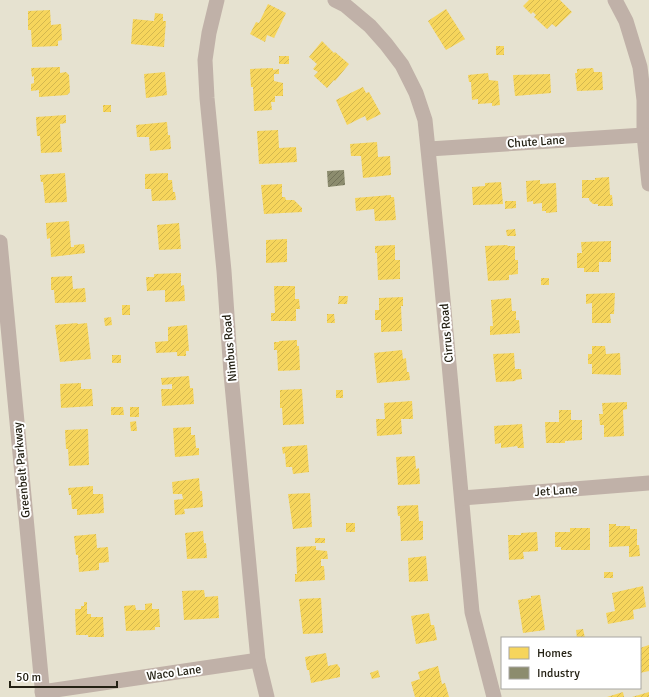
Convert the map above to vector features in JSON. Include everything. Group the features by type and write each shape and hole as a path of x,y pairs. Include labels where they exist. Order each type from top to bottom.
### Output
{"street":[{"name":"Nimbus Road","path":"217,0 209,33 205,60 207,98 258,660 267,697"},
{"name":"Cirrus Road","path":"335,0 345,5 370,26 402,65 416,93 425,120 472,612 494,697"},
{"path":"615,0 626,21 640,67 644,100 644,135 649,184"},
{"name":"Chute Lane","path":"428,149 644,135"},
{"name":"Greenbelt Parkway","path":"0,242 43,695"},
{"name":"Jet Lane","path":"462,498 649,483"},
{"name":"Waco Lane","path":"43,695 258,660"}],"building: Homes":[{"path":"529,0 560,0 572,12 556,27 552,24 547,29 534,17 536,15 533,12 531,14 523,6"},
{"path":"268,4 286,13 274,38 267,35 265,42 250,34 256,22 259,23"},
{"path":"446,9 465,39 446,50 428,21"},
{"path":"50,10 51,25 61,24 62,40 58,41 58,46 32,47 31,30 28,30 28,11"},
{"path":"155,13 163,14 163,21 166,21 164,47 131,44 133,19 154,21"},
{"path":"322,41 334,53 335,52 349,64 327,88 314,76 318,72 313,69 317,64 309,57"},
{"path":"496,46 504,46 504,55 496,55"},
{"path":"279,56 289,56 289,64 279,64"},
{"path":"60,67 60,73 66,72 69,75 70,92 67,95 39,97 39,90 31,91 31,84 34,83 34,76 32,77 31,68"},
{"path":"273,68 273,70 279,69 279,74 274,74 274,81 283,83 283,96 275,96 275,102 271,102 272,110 254,111 253,87 251,87 250,69"},
{"path":"593,68 594,72 602,72 603,90 577,91 575,73 577,73 577,69"},
{"path":"165,72 167,95 146,98 144,74"},
{"path":"488,73 489,80 498,81 500,105 492,106 492,103 478,104 478,99 472,100 471,82 469,82 468,75"},
{"path":"550,74 551,93 515,96 513,75"},
{"path":"363,87 366,93 369,92 381,114 367,121 365,116 347,125 336,100"},
{"path":"103,105 111,105 111,112 103,112"},
{"path":"66,115 66,123 60,124 62,152 41,153 40,136 37,136 36,117"},
{"path":"167,122 171,149 150,151 149,137 137,137 136,125"},
{"path":"278,130 279,148 296,147 297,162 259,164 257,131"},
{"path":"377,142 378,157 390,156 391,175 363,178 361,156 351,156 350,144"},
{"path":"65,173 67,202 45,203 43,182 41,182 40,175"},
{"path":"168,173 168,180 172,180 173,192 175,192 176,200 152,201 151,189 145,189 145,174"},
{"path":"609,177 610,195 612,195 613,206 598,206 598,204 593,204 589,198 582,198 582,180 595,180 595,178"},
{"path":"540,180 540,184 556,183 557,212 546,213 546,211 542,211 542,203 533,204 533,201 527,202 526,181"},
{"path":"501,182 503,204 473,205 472,187 485,186 485,183"},
{"path":"282,184 282,197 285,197 286,200 294,200 302,208 302,212 264,214 261,185"},
{"path":"391,195 391,197 394,197 396,220 375,221 374,209 356,211 355,198"},
{"path":"505,201 516,201 516,208 505,209"},
{"path":"69,221 71,247 74,247 74,245 84,244 85,253 51,257 50,238 47,239 46,223"},
{"path":"179,223 181,249 159,250 157,225"},
{"path":"515,229 516,236 507,236 506,230"},
{"path":"287,239 287,262 266,263 266,240"},
{"path":"611,241 611,262 599,262 599,272 584,272 584,268 577,268 577,253 582,253 581,242"},
{"path":"395,245 395,260 400,260 400,279 378,280 377,253 375,253 375,246"},
{"path":"485,246 515,246 515,260 518,260 518,274 509,275 509,280 488,281"},
{"path":"181,273 181,286 184,285 185,301 165,302 165,290 147,291 146,277 154,277 154,274"},
{"path":"72,276 73,289 85,288 86,302 55,303 54,290 51,290 51,277"},
{"path":"541,278 549,278 549,285 541,285"},
{"path":"274,286 295,286 295,299 299,299 300,309 296,309 296,321 271,321 271,313 275,313"},
{"path":"615,293 614,314 610,314 611,323 592,323 592,303 586,304 586,294"},
{"path":"339,296 348,296 347,304 338,304"},
{"path":"403,297 403,306 401,306 402,331 381,332 381,320 375,320 375,310 379,310 379,298"},
{"path":"511,298 512,311 516,311 516,320 519,320 520,333 490,335 490,326 493,326 491,300"},
{"path":"122,305 130,305 130,315 122,315"},
{"path":"327,314 334,314 335,323 327,323"},
{"path":"111,317 112,325 105,326 104,318"},
{"path":"87,323 91,359 60,362 55,325"},
{"path":"187,325 189,351 186,351 186,356 177,356 177,352 156,353 155,342 168,341 168,327"},
{"path":"297,340 297,346 299,346 300,370 278,371 277,350 274,350 274,342"},
{"path":"592,346 605,346 606,354 620,353 621,375 592,374 592,364 588,364 588,354 592,354"},
{"path":"402,350 403,359 406,358 407,372 409,372 410,380 377,383 374,353"},
{"path":"514,353 515,369 521,369 522,379 515,380 516,381 496,382 493,354"},
{"path":"112,355 121,355 121,363 112,363"},
{"path":"189,376 190,388 193,388 194,404 162,406 161,389 172,389 172,384 162,385 161,378"},
{"path":"81,383 81,389 92,389 93,406 61,408 60,384"},
{"path":"302,389 304,424 283,425 282,408 280,408 280,390"},
{"path":"336,390 343,390 343,398 336,398"},
{"path":"412,401 413,419 401,419 402,434 377,436 376,419 385,419 384,403"},
{"path":"627,402 627,409 623,410 624,436 604,437 604,425 600,425 599,414 603,414 602,403"},
{"path":"111,407 123,407 124,415 111,415"},
{"path":"130,407 139,407 139,417 130,417"},
{"path":"559,410 571,410 571,420 582,420 582,440 565,441 565,443 546,443 545,422 559,422"},
{"path":"136,421 137,431 131,431 130,422"},
{"path":"522,424 524,448 518,448 517,446 501,448 501,443 495,444 494,426"},
{"path":"191,427 191,435 195,435 196,448 199,448 199,455 175,457 173,428"},
{"path":"88,429 89,465 69,466 65,430"},
{"path":"307,445 309,472 293,474 292,467 286,467 285,453 283,454 282,447"},
{"path":"415,456 416,469 419,468 420,484 398,485 396,457"},
{"path":"199,478 203,507 184,509 185,514 175,515 174,500 183,499 182,494 173,494 172,482"},
{"path":"93,486 93,494 103,494 104,513 77,515 77,509 72,509 71,495 69,495 68,488"},
{"path":"310,493 312,527 293,529 288,494"},
{"path":"418,505 419,521 423,521 423,540 401,541 400,516 398,516 397,506"},
{"path":"346,523 355,523 355,532 346,532"},
{"path":"609,524 616,524 616,526 630,526 630,529 637,529 637,545 639,545 640,556 629,557 629,546 609,547"},
{"path":"570,528 590,528 590,550 561,550 561,547 555,547 555,532 570,532"},
{"path":"203,531 204,543 206,543 207,558 187,559 185,533"},
{"path":"537,532 538,551 523,552 524,559 509,560 508,535 521,535 521,533"},
{"path":"96,534 97,548 108,547 109,562 99,563 99,570 79,572 78,555 76,555 74,536"},
{"path":"315,538 325,538 325,543 315,543"},
{"path":"316,546 316,550 327,551 328,559 321,559 321,566 324,566 325,580 295,582 295,574 297,574 296,547"},
{"path":"426,556 428,581 409,582 408,558"},
{"path":"604,572 613,572 613,578 604,578"},
{"path":"643,586 646,607 633,610 634,619 608,624 606,613 615,611 612,593"},
{"path":"204,590 205,597 218,596 219,618 184,620 182,591"},
{"path":"540,595 545,630 523,633 518,600"},
{"path":"321,598 323,633 303,634 299,599"},
{"path":"84,602 87,602 87,614 91,614 91,617 103,617 104,637 76,635 75,609 81,609 81,606 84,606"},
{"path":"152,603 152,609 159,609 160,627 155,627 155,630 126,631 124,606 135,605 136,610 145,610 145,604"},
{"path":"429,613 431,625 434,625 437,640 416,644 411,616"},
{"path":"583,629 585,637 577,637 576,630"},
{"path":"649,645 649,671 641,673 641,648"},
{"path":"326,653 328,666 337,664 340,668 340,677 311,683 305,657"},
{"path":"438,666 442,684 445,683 449,697 415,697 411,682 420,679 418,672"},
{"path":"378,670 380,677 372,679 370,673"},
{"path":"623,692 624,697 607,697"},
{"path":"649,692 649,697 632,697"}],"building: Industry":[{"path":"344,170 345,185 328,187 327,171"}]}
